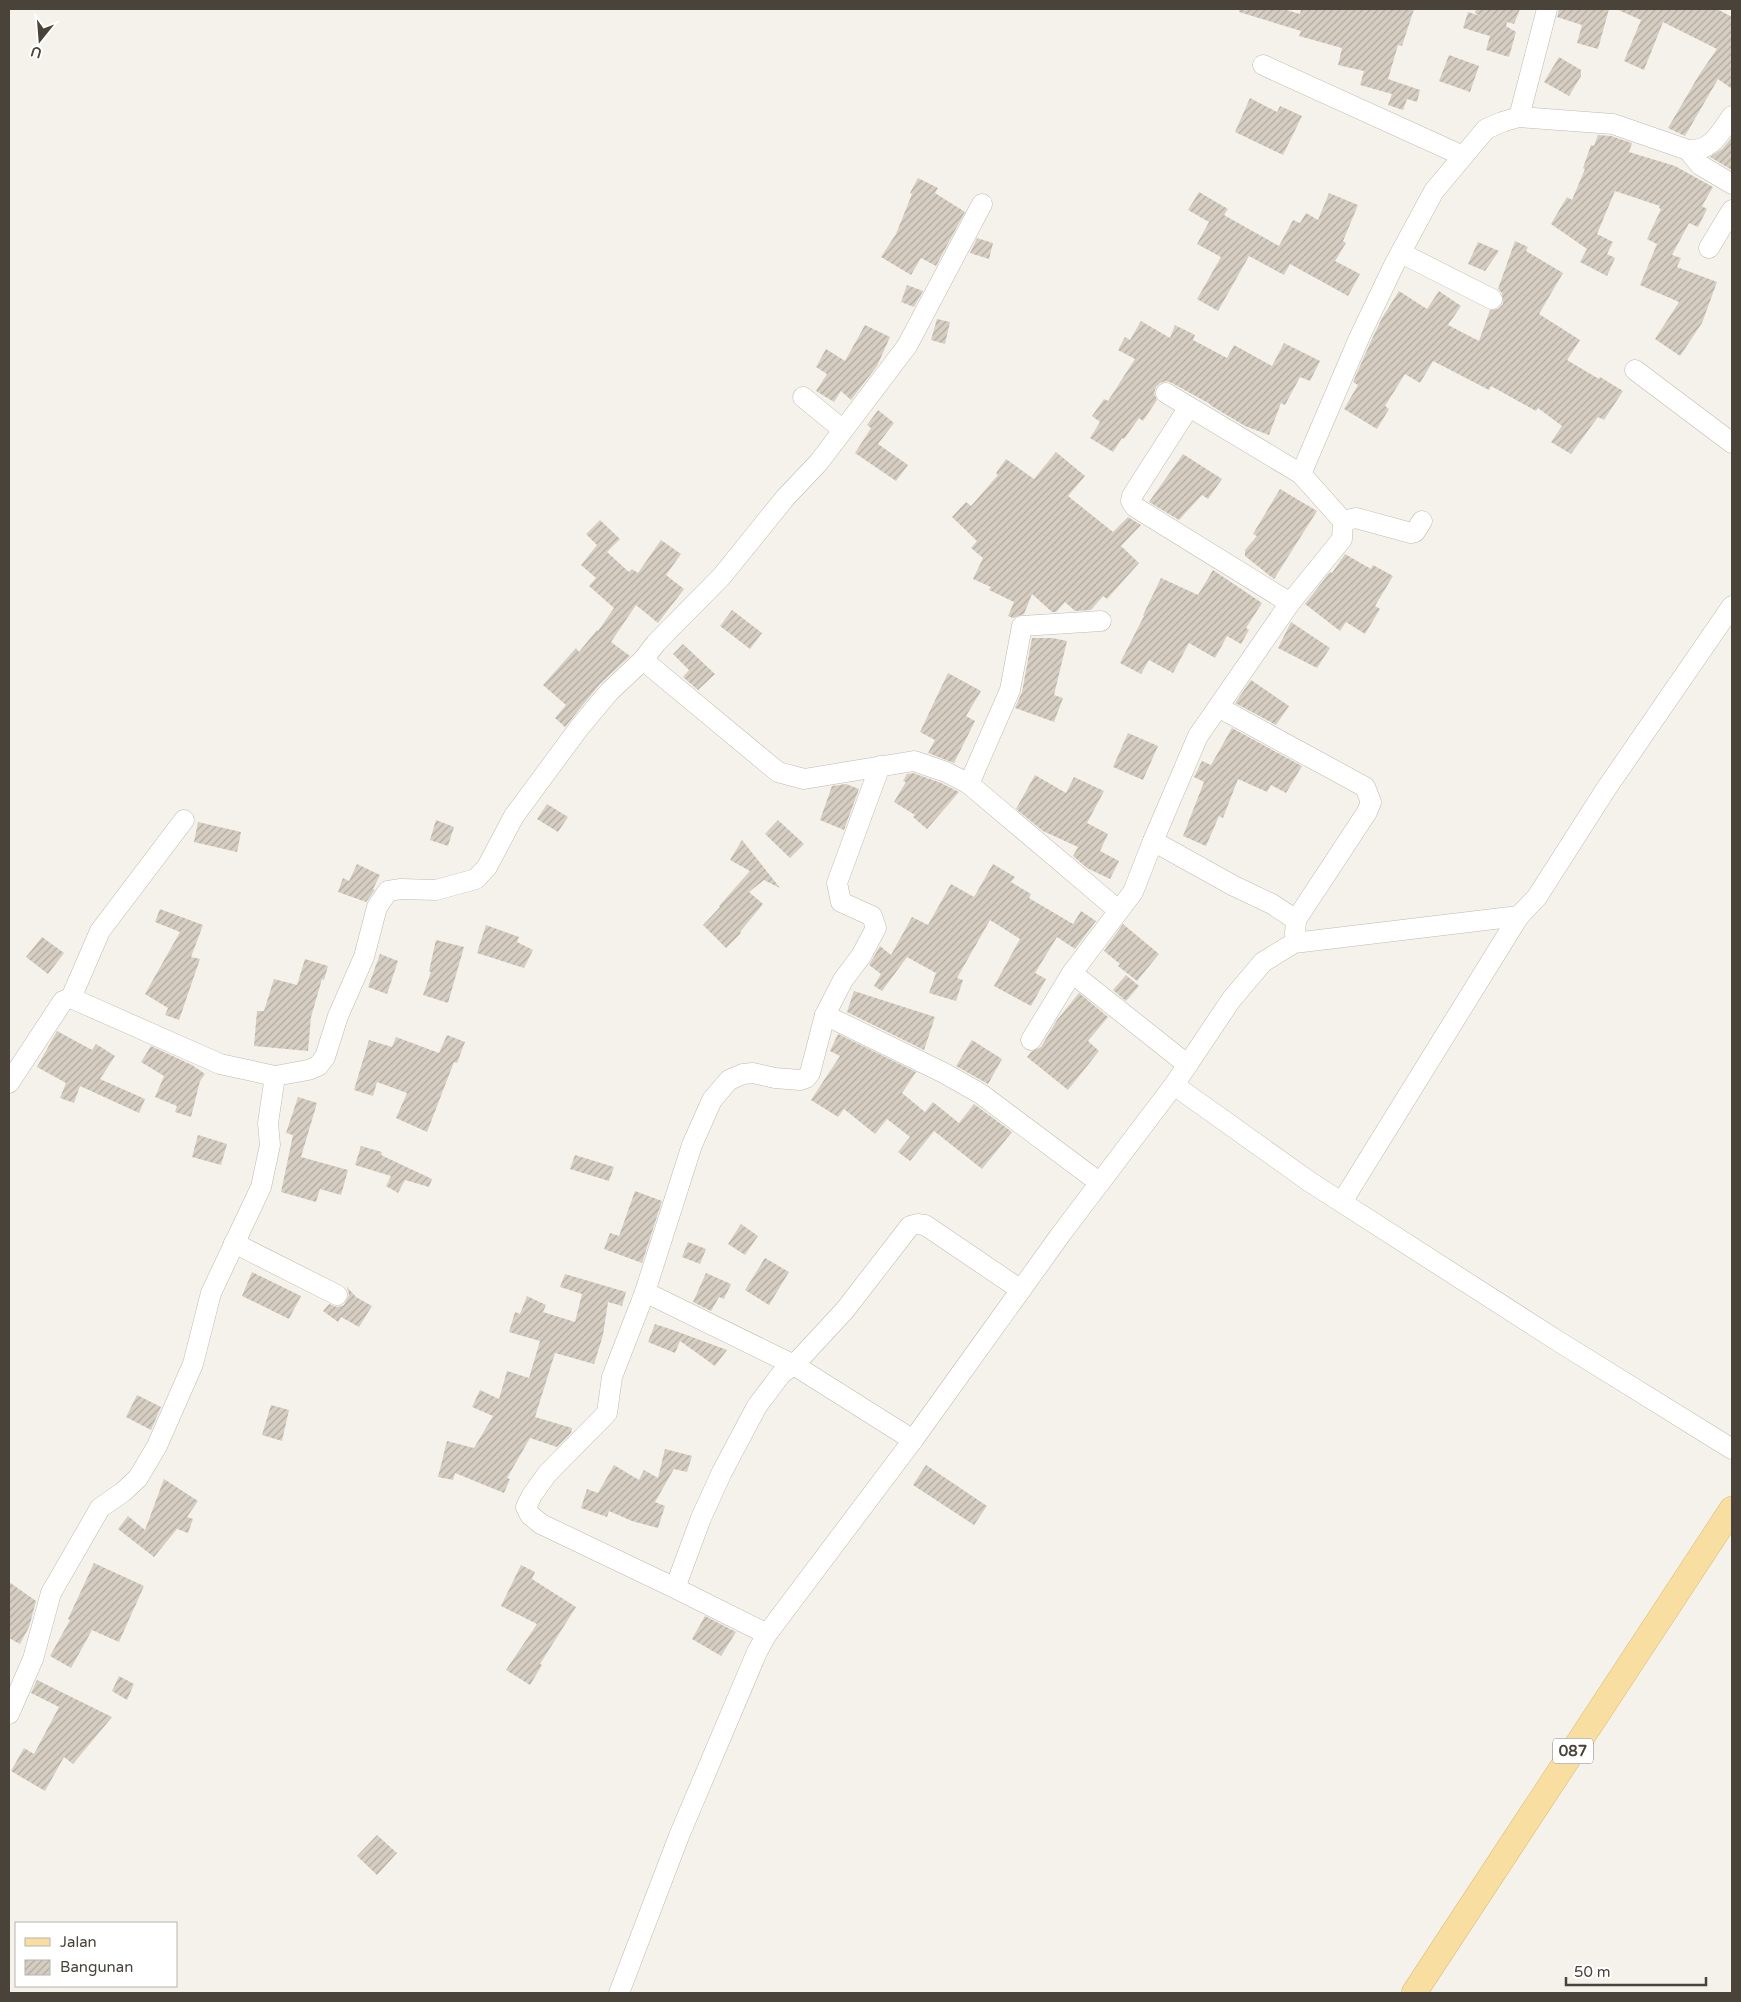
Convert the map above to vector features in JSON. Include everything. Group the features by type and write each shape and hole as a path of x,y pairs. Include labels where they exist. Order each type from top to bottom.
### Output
{"main road":[{"name":"087","path":"1414,1993 1732,1509"}],"street":[{"path":"1519,117 1547,9"},
{"path":"1263,65 1463,156"},
{"path":"1301,474 1360,336 1434,191 1486,129 1519,117 1612,124 1688,150 1698,151 1709,146 1732,116"},
{"path":"1688,150 1700,165 1732,184"},
{"path":"9,1083 63,1001 71,998 220,1064 275,1076 308,1070 318,1066 325,1057 338,1016 364,957 377,907 388,891 400,889 436,890 476,879 486,867 514,816 579,728 609,692 722,576 785,498 819,462 907,346 982,204"},
{"path":"1709,248 1732,210"},
{"path":"1401,253 1492,299"},
{"path":"1635,370 1732,443"},
{"path":"1031,1040 1072,972 1133,892 1198,736 1290,603 1342,539 1343,521 1301,474 1166,393"},
{"path":"802,397 843,430"},
{"path":"1189,407 1132,496 1131,501 1135,507 1290,603"},
{"path":"1343,521 1356,518 1411,533 1415,532 1422,521"},
{"path":"1342,1202 1519,916 1537,897 1606,789 1732,606"},
{"path":"970,784 1010,690 1022,626 1101,621"},
{"path":"642,660 778,772 804,779 914,761 946,772 970,784 1118,910"},
{"path":"1218,707 1365,787 1370,802 1367,812 1296,920 1294,943"},
{"path":"767,1634 541,1524 530,1515 526,1507 547,1474 607,1413 612,1377 644,1292 692,1145 712,1100 729,1080 743,1074 761,1074 790,1080 806,1078 813,1063 825,1015 843,980 861,956 876,928 872,916 841,902 837,883 880,766"},
{"path":"71,998 100,931 184,820"},
{"path":"1153,841 1234,886 1272,904 1296,920"},
{"path":"619,1993 678,1836 757,1652 767,1634 913,1440 1100,1183 1174,1085 1231,1000 1263,962 1294,943 1519,916"},
{"path":"1072,972 1188,1065"},
{"path":"825,1015 944,1073 981,1094 1100,1183"},
{"path":"9,1714 33,1659 51,1593 100,1508 123,1492 138,1478 157,1446 193,1364 211,1293 261,1187 270,1145 268,1123 275,1076"},
{"path":"1174,1085 1310,1182 1561,1343 1732,1449"},
{"path":"675,1588 701,1518 722,1472 757,1406 782,1373 794,1365 845,1310 910,1226 917,1224 925,1225 1022,1290"},
{"path":"234,1244 337,1295"},
{"path":"644,1292 794,1365 913,1440"}],"building":[{"path":"1240,9 1283,9 1300,14 1301,9 1414,9 1402,46 1398,45 1388,79 1420,90 1417,102 1407,99 1403,110 1388,105 1392,94 1360,85 1364,71 1338,65 1342,48 1299,36 1301,31 1239,12"},
{"path":"1476,9 1520,9 1514,24 1507,22 1506,26 1516,32 1509,57 1486,50 1490,36 1463,28 1468,12 1480,16 1475,13"},
{"path":"1559,9 1609,9 1598,49 1577,43 1582,25 1557,17"},
{"path":"1616,9 1717,9 1732,17 1732,89 1718,79 1685,136 1668,128 1699,75 1717,49 1663,22 1644,70 1624,61 1641,20"},
{"path":"1449,55 1479,66 1470,92 1439,81"},
{"path":"1559,57 1581,70 1581,76 1569,96 1544,82"},
{"path":"1250,98 1277,112 1280,106 1302,116 1283,155 1235,132"},
{"path":"1598,135 1611,136 1632,143 1629,152 1675,166 1713,187 1702,206 1707,209 1698,227 1689,223 1672,255 1681,258 1677,267 1717,282 1702,323 1680,356 1655,339 1679,302 1640,285 1657,244 1647,239 1661,209 1659,208 1660,206 1615,191 1597,234 1613,242 1607,254 1615,258 1607,276 1580,262 1587,249 1551,224 1567,197 1572,200 1585,169 1583,168 1591,145 1594,146"},
{"path":"1732,137 1732,170 1710,157 1722,149"},
{"path":"918,178 938,188 935,193 965,212 936,266 921,258 911,275 881,257 896,234 912,194 910,193"},
{"path":"1199,192 1228,209 1224,215 1279,246 1293,220 1300,223 1306,213 1318,220 1329,193 1358,205 1343,241 1346,243 1335,261 1360,274 1348,296 1290,264 1284,275 1249,256 1218,311 1197,299 1221,257 1197,244 1209,222 1188,210"},
{"path":"977,238 993,243 989,259 970,253"},
{"path":"1515,241 1528,247 1526,251 1563,273 1539,314 1580,340 1567,360 1623,391 1604,420 1598,417 1571,454 1551,442 1562,426 1538,408 1536,411 1491,386 1489,390 1433,361 1420,383 1405,374 1385,406 1389,409 1377,429 1344,409 1358,385 1353,382 1371,341 1382,318 1399,291 1427,309 1439,291 1461,306 1448,325 1479,341 1490,310 1498,309 1503,304 1502,293 1498,289"},
{"path":"1478,242 1499,251 1485,271 1468,264"},
{"path":"907,285 923,291 914,307 901,302"},
{"path":"937,319 950,322 945,344 931,340"},
{"path":"1141,321 1170,338 1175,325 1195,335 1193,340 1227,358 1234,345 1272,366 1284,343 1320,361 1310,381 1300,377 1285,405 1281,403 1269,435 1245,426 1210,404 1166,381 1156,387 1154,393 1157,400 1143,421 1139,418 1113,452 1090,438 1100,422 1092,416 1104,399 1108,401 1135,359 1118,350 1125,337 1130,340"},
{"path":"865,325 890,337 877,366 851,400 841,391 834,402 816,391 827,374 816,367 826,349 845,361"},
{"path":"878,410 894,423 878,444 908,465 896,481 855,453 871,428 867,425"},
{"path":"1056,452 1085,476 1068,496 1113,532 1128,517 1141,525 1121,546 1139,563 1107,599 1103,596 1091,610 1075,611 1065,602 1056,612 1052,612 1032,594 1024,614 1013,618 1008,616 1014,602 989,590 991,587 973,579 983,558 971,548 977,541 952,517 966,502 971,506 998,475 996,473 1006,459 1034,479"},
{"path":"1183,454 1222,479 1208,499 1202,495 1179,520 1149,502"},
{"path":"1280,489 1317,511 1274,579 1245,556 1245,550 1257,536 1253,534"},
{"path":"600,520 620,539 607,552 629,572 632,569 638,573 661,540 681,554 666,575 684,589 658,623 636,605 611,642 630,656 600,684 565,727 555,718 566,705 543,685 576,648 579,652 598,631 614,608 589,586 596,578 581,565 597,545 586,534"},
{"path":"1345,554 1371,569 1373,565 1393,576 1375,606 1380,609 1365,634 1346,622 1340,631 1305,604 1330,572 1332,573"},
{"path":"1213,570 1262,603 1246,628 1249,630 1241,644 1227,636 1215,658 1189,643 1173,673 1149,660 1141,674 1120,663 1161,578 1198,595"},
{"path":"732,610 762,633 750,649 720,626"},
{"path":"1291,622 1330,648 1317,668 1278,648"},
{"path":"1032,638 1052,638 1067,641 1054,695 1063,698 1054,722 1015,708 1022,692"},
{"path":"683,644 715,674 698,690 683,677 689,670 673,654"},
{"path":"948,673 981,691 966,716 975,721 954,763 928,753 935,740 920,732"},
{"path":"1251,680 1289,706 1276,725 1235,703"},
{"path":"1232,728 1302,766 1286,793 1271,785 1267,792 1238,779 1223,818 1219,816 1206,846 1183,836 1204,782 1194,777 1202,761 1211,765"},
{"path":"1128,733 1158,746 1143,780 1113,767"},
{"path":"913,773 959,792 927,829 913,817 915,815 894,802 906,782 903,781 907,774"},
{"path":"1035,775 1066,793 1074,777 1104,791 1087,823 1108,834 1100,851 1119,861 1110,879 1087,868 1073,856 1078,847 1043,831 1016,809"},
{"path":"846,784 859,789 844,830 820,820 832,786"},
{"path":"547,804 568,817 558,832 537,819"},
{"path":"436,820 454,827 448,846 430,840"},
{"path":"778,820 804,844 790,858 765,834"},
{"path":"198,822 241,832 237,852 194,842"},
{"path":"742,840 780,888 764,880 749,892 763,904 741,933 726,948 703,925 750,871 730,860"},
{"path":"357,864 380,875 373,889 375,890 366,902 338,892 343,878 349,881"},
{"path":"993,864 1015,877 1011,882 1031,894 1029,898 1073,924 1081,911 1096,921 1075,949 1057,937 1035,973 1046,979 1031,1006 994,986 1020,939 990,920 957,978 963,980 956,1001 929,993 936,973 907,957 882,991 874,986 881,974 869,965 880,946 891,955 912,917 928,925 951,884 974,897"},
{"path":"160,909 203,925 191,957 200,959 179,1020 165,1015 168,1008 145,994 180,932 155,922"},
{"path":"1123,924 1159,954 1137,981 1118,966 1120,964 1104,951"},
{"path":"486,925 519,937 517,942 533,950 524,968 477,953"},
{"path":"42,937 64,953 48,974 26,957"},
{"path":"436,940 464,947 448,1003 423,995 431,972 429,971"},
{"path":"380,954 398,961 387,994 368,987"},
{"path":"305,959 328,966 324,980 322,979 311,1017 308,1051 254,1046 257,1011 264,1011 274,979 297,985"},
{"path":"1126,975 1139,986 1126,1001 1113,990"},
{"path":"854,991 935,1017 924,1050 847,1012"},
{"path":"1079,993 1108,1017 1088,1041 1099,1051 1068,1090 1027,1057 1031,1052 1041,1047 1057,1020"},
{"path":"57,1031 92,1050 96,1044 115,1056 100,1079 145,1099 139,1113 80,1086 74,1103 60,1098 66,1083 37,1067"},
{"path":"838,1034 916,1072 902,1093 925,1112 933,1102 959,1123 974,1104 1012,1132 982,1169 934,1131 910,1161 898,1152 910,1137 887,1119 875,1134 844,1109 838,1117 811,1100 840,1056 830,1051"},
{"path":"447,1035 465,1042 457,1063 454,1062 427,1132 396,1118 407,1093 377,1082 373,1096 354,1090 369,1040 392,1047 396,1037 439,1053"},
{"path":"972,1040 1002,1059 988,1084 956,1066"},
{"path":"151,1046 192,1065 205,1074 200,1081 191,1117 175,1112 177,1106 155,1097 164,1076 141,1062"},
{"path":"298,1097 317,1103 301,1157 348,1170 341,1195 320,1189 316,1202 281,1192 293,1135 286,1133"},
{"path":"198,1135 227,1144 221,1165 192,1157"},
{"path":"361,1146 382,1152 381,1155 432,1179 429,1187 405,1180 398,1193 386,1186 391,1176 355,1165"},
{"path":"575,1155 614,1167 609,1181 570,1169"},
{"path":"635,1191 662,1201 642,1263 604,1249 610,1233 619,1236"},
{"path":"741,1224 758,1236 745,1255 728,1244"},
{"path":"688,1242 706,1249 700,1264 682,1257"},
{"path":"765,1258 789,1272 769,1305 745,1290"},
{"path":"252,1272 301,1296 289,1319 242,1296"},
{"path":"706,1273 731,1284 724,1299 719,1297 711,1311 693,1302"},
{"path":"565,1274 626,1292 622,1306 608,1302 603,1335 594,1364 555,1353 535,1417 572,1428 571,1433 557,1447 530,1438 507,1478 510,1479 504,1493 455,1473 453,1480 438,1477 447,1441 474,1448 493,1416 472,1407 480,1390 499,1399 507,1371 529,1378 540,1341 509,1332 515,1312 520,1314 527,1296 546,1305 543,1312 575,1322 582,1294 560,1287"},
{"path":"347,1287 356,1297 372,1306 359,1327 341,1317 338,1322 323,1311 329,1304 337,1307 344,1305 349,1295"},
{"path":"655,1324 727,1350 715,1366 680,1341 675,1353 648,1342"},
{"path":"137,1395 161,1407 151,1430 126,1417"},
{"path":"271,1405 289,1410 282,1441 262,1435"},
{"path":"665,1449 692,1456 687,1472 674,1469 655,1502 665,1506 658,1528 632,1521 609,1511 607,1517 581,1508 587,1489 598,1493 614,1465 639,1480 644,1470 658,1478"},
{"path":"926,1465 987,1506 974,1525 913,1485"},
{"path":"164,1479 198,1501 187,1517 193,1519 188,1533 177,1529 154,1557 118,1529 128,1516 145,1530"},
{"path":"94,1563 144,1586 119,1642 92,1630 71,1668 50,1656 70,1620 68,1619"},
{"path":"521,1565 535,1572 532,1579 576,1607 540,1664 542,1665 530,1685 506,1670 537,1624 501,1606"},
{"path":"9,1582 36,1601 29,1627 20,1644 9,1638"},
{"path":"705,1616 736,1632 721,1656 692,1639"},
{"path":"119,1676 134,1684 127,1700 112,1691"},
{"path":"37,1680 112,1717 73,1764 64,1757 45,1791 11,1771 24,1748 34,1754 59,1707 31,1693"},
{"path":"377,1835 397,1853 377,1875 357,1856"}]}
